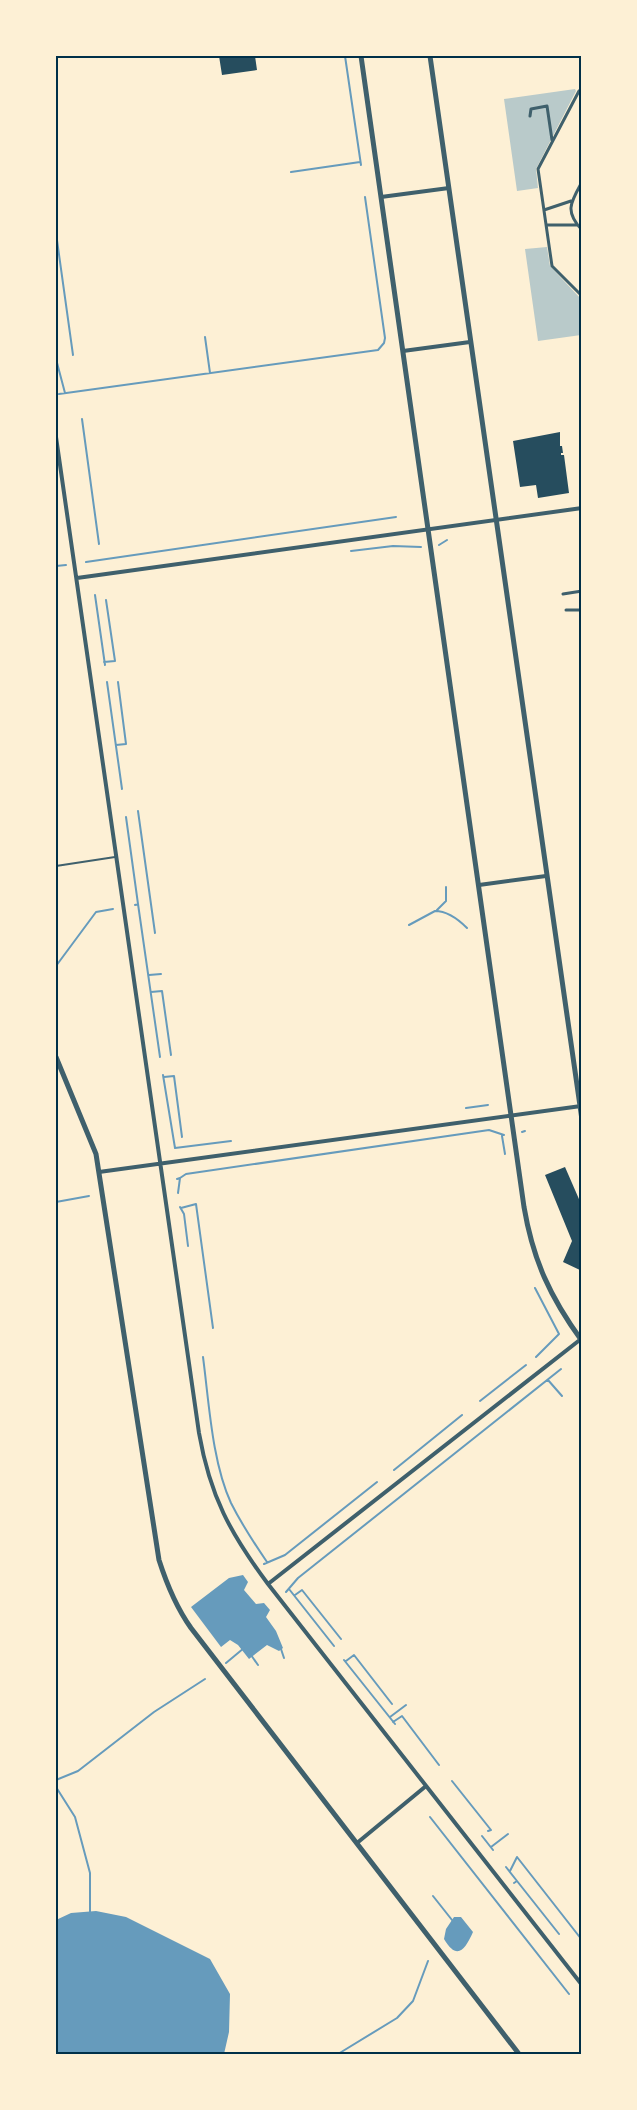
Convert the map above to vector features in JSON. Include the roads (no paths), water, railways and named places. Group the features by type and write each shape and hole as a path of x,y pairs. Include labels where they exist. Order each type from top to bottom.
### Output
{"street":[{"path":"268,1584 581,1340 553,1298 534,1254 524,1207 361,56"},
{"path":"430,56 582,1120"},
{"path":"582,90 579,91 538,169 552,266 582,296"},
{"path":"530,116 531,108 547,106 552,141"},
{"path":"582,182 570,204 572,220 582,230"},
{"path":"381,197 449,188"},
{"path":"544,210 572,200"},
{"path":"546,225 576,225"},
{"path":"403,351 470,342"},
{"path":"56,437 199,1433 208,1475 233,1535 268,1584 582,1985"},
{"path":"77,578 582,507"},
{"path":"563,594 582,591"},
{"path":"566,610 582,610"},
{"path":"479,885 546,876"},
{"path":"56,1057 92,1141 99,1172 156,1542 167,1584 191,1629 519,2055"},
{"path":"99,1172 580,1106"},
{"path":"357,1844 426,1786"}],"lane":[{"path":"56,866 117,856"}],"water":[{"path":"243,1575 248,1582 244,1590 256,1604 264,1603 270,1610 266,1617 276,1631 283,1648 279,1651 267,1645 249,1659 238,1645 230,1640 221,1647 191,1607 229,1578"},
{"path":"96,1911 126,1917 210,1959 230,1994 229,2032 224,2054 56,2054 56,1920 71,1913"},
{"path":"454,1917 461,1917 473,1932 464,1948 457,1951 453,1950 444,1939 446,1929"}],"waterway":[{"path":"345,56 361,165"},
{"path":"291,172 360,162"},
{"path":"59,394 378,350 385,338 365,197"},
{"path":"56,233 73,355"},
{"path":"205,337 210,373"},
{"path":"56,359 65,393"},
{"path":"82,419 99,544"},
{"path":"86,562 396,517"},
{"path":"439,545 447,540"},
{"path":"351,551 393,546 421,547"},
{"path":"56,566 66,565"},
{"path":"95,595 105,665"},
{"path":"104,662 115,661 106,600"},
{"path":"107,682 122,789"},
{"path":"116,745 126,744 118,682"},
{"path":"138,811 155,933"},
{"path":"126,817 138,904"},
{"path":"437,910 446,901 446,887"},
{"path":"135,905 138,904 160,1057"},
{"path":"56,966 96,912 113,909"},
{"path":"409,925 435,911 452,917 467,928"},
{"path":"149,975 161,974"},
{"path":"151,992 162,991 171,1055"},
{"path":"163,1075 175,1148 231,1141"},
{"path":"164,1077 174,1076 182,1137"},
{"path":"466,1108 488,1105"},
{"path":"180,1178 186,1174 489,1130 504,1135"},
{"path":"502,1136 505,1154"},
{"path":"177,1179 180,1178 178,1193"},
{"path":"56,1202 89,1196"},
{"path":"181,1208 196,1204 213,1328"},
{"path":"180,1207 184,1214 188,1246"},
{"path":"535,1288 559,1334 536,1357"},
{"path":"203,1357 219,1469 231,1503 267,1562"},
{"path":"480,1401 526,1365"},
{"path":"286,1592 298,1578 561,1369"},
{"path":"548,1380 562,1396"},
{"path":"394,1470 462,1415"},
{"path":"264,1564 285,1555 377,1482"},
{"path":"289,1589 334,1646"},
{"path":"295,1595 302,1590 341,1639"},
{"path":"226,1663 244,1648"},
{"path":"281,1649 284,1658"},
{"path":"251,1655 258,1665"},
{"path":"346,1661 354,1655 392,1704"},
{"path":"344,1660 395,1724"},
{"path":"56,1780 78,1771 154,1712 205,1679"},
{"path":"390,1717 406,1705"},
{"path":"393,1722 402,1716 439,1765"},
{"path":"452,1781 491,1830 488,1831"},
{"path":"56,1787 75,1817 90,1873 90,1914"},
{"path":"430,1817 569,1994"},
{"path":"491,1847 508,1834"},
{"path":"482,1836 493,1850"},
{"path":"510,1871 517,1857 582,1940"},
{"path":"506,1867 517,1881"},
{"path":"514,1883 517,1881 559,1934"},
{"path":"433,1896 452,1920"},
{"path":"338,2054 397,2018 413,2001 428,1961"}]}
